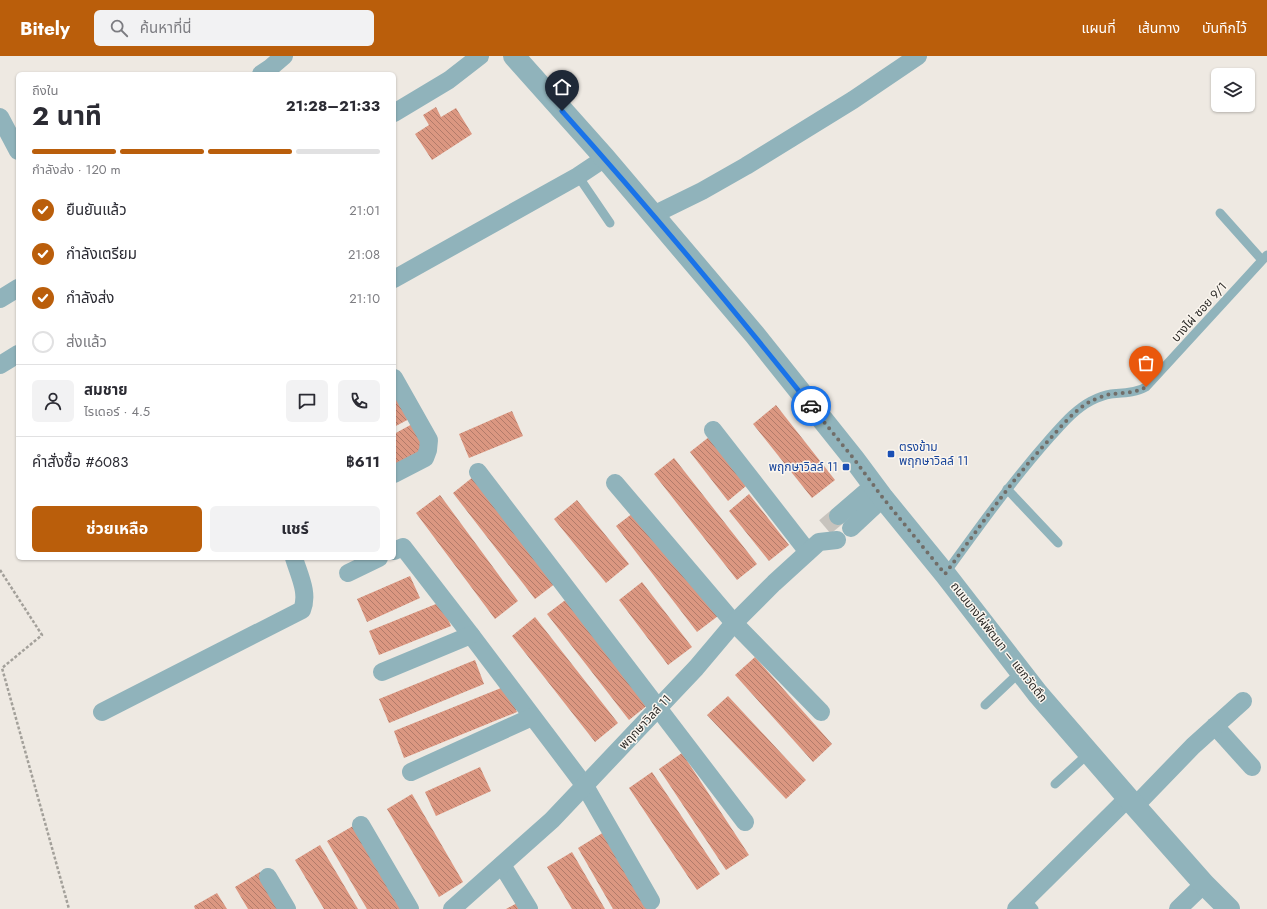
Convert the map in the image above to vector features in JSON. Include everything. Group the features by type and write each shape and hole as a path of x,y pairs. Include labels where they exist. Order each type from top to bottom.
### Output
{"street":[{"path":"264,72 284,56"},
{"path":"396,112 449,80 480,56"},
{"name":"ถนนบางไผ่พัฒนา – แยกวัดตึก","path":"514,56 605,158 754,335 945,574 1038,694 1131,802 1204,884 1229,909"},
{"path":"653,215 702,191 746,166 853,100 918,56"},
{"path":"0,116 16,147"},
{"path":"396,278 578,176 605,158"},
{"path":"0,299 16,289"},
{"path":"0,365 16,355"},
{"path":"396,382 429,440 425,458 396,473"},
{"path":"713,430 829,534"},
{"path":"478,472 745,822"},
{"path":"615,483 734,623 821,712"},
{"name":"พฤกษาวิลล์ 11","path":"452,909 552,820 696,668 734,623 774,583 879,492"},
{"path":"397,545 471,635 585,786 651,901"},
{"path":"102,712 302,610 305,603 304,590 295,560"},
{"path":"348,572 375,560"},
{"path":"382,672 471,635"},
{"path":"1025,906 1131,802 1243,701"},
{"path":"411,772 532,717"},
{"path":"1215,726 1252,767"},
{"path":"361,826 410,909"},
{"path":"502,865 529,909"},
{"path":"268,877 287,909"},
{"path":"1178,909 1204,884"}],"lane":[{"path":"578,176 610,223"},
{"path":"1220,213 1265,257"},
{"name":"บางไผ่ ซอย 9/1","path":"945,574 1007,489 1068,419 1079,409 1091,402 1109,395 1140,391 1146,387 1265,257"},
{"path":"1007,489 1058,543"},
{"path":"985,705 1021,671"},
{"path":"1055,784 1089,754"}],"path":[{"path":"0,570 42,634 2,668 69,909"}],"building":[{"path":"436,107 441,117 456,108 472,134 432,160 415,134 429,125 423,115"},
{"path":"396,397 411,418 396,426"},
{"path":"776,405 835,480 812,498 753,424"},
{"path":"512,411 523,436 469,458 459,434"},
{"path":"414,423 428,448 396,466 396,433"},
{"path":"709,437 746,486 728,501 690,452"},
{"path":"674,458 757,564 737,580 654,474"},
{"path":"473,477 556,583 535,599 453,493"},
{"path":"749,494 789,545 769,561 729,511"},
{"path":"440,495 518,601 495,619 416,513"},
{"path":"577,500 629,564 606,583 554,519"},
{"path":"637,510 718,616 697,632 616,526"},
{"path":"410,576 420,598 367,622 357,599"},
{"path":"642,582 692,647 668,665 619,600"},
{"path":"568,598 649,704 629,720 547,614"},
{"path":"441,602 451,626 379,655 369,631"},
{"path":"535,617 618,723 595,742 512,636"},
{"path":"755,657 832,744 813,762 735,675"},
{"path":"475,660 484,684 389,723 379,699"},
{"path":"506,686 517,712 404,758 394,731"},
{"path":"728,696 806,780 786,799 707,715"},
{"path":"682,753 749,855 726,870 659,769"},
{"path":"480,767 491,791 436,816 425,792"},
{"path":"652,772 720,874 697,890 629,788"},
{"path":"412,794 463,882 439,897 387,809"},
{"path":"353,826 401,909 367,909 327,841"},
{"path":"604,832 648,909 613,909 578,848"},
{"path":"320,845 358,909 324,909 295,860"},
{"path":"572,852 605,909 572,909 547,867"},
{"path":"260,872 282,909 248,909 235,887"},
{"path":"217,893 227,909 195,909 194,906"},
{"path":"519,902 523,909 506,909"}],"tunnel":[{"path":"825,527 838,516"}],"way so far":[{"path":"811,406 945,574 1007,489 1068,419 1079,409 1091,402 1109,395 1140,391 1146,387"}],"place":[{"name":"ตรงข้าม พฤกษาวิลล์ 11","path":"891,454"},
{"name":"พฤกษาวิลล์ 11","path":"846,467"}],"route":[{"path":"562,111 605,158 711,283 811,406"}]}
